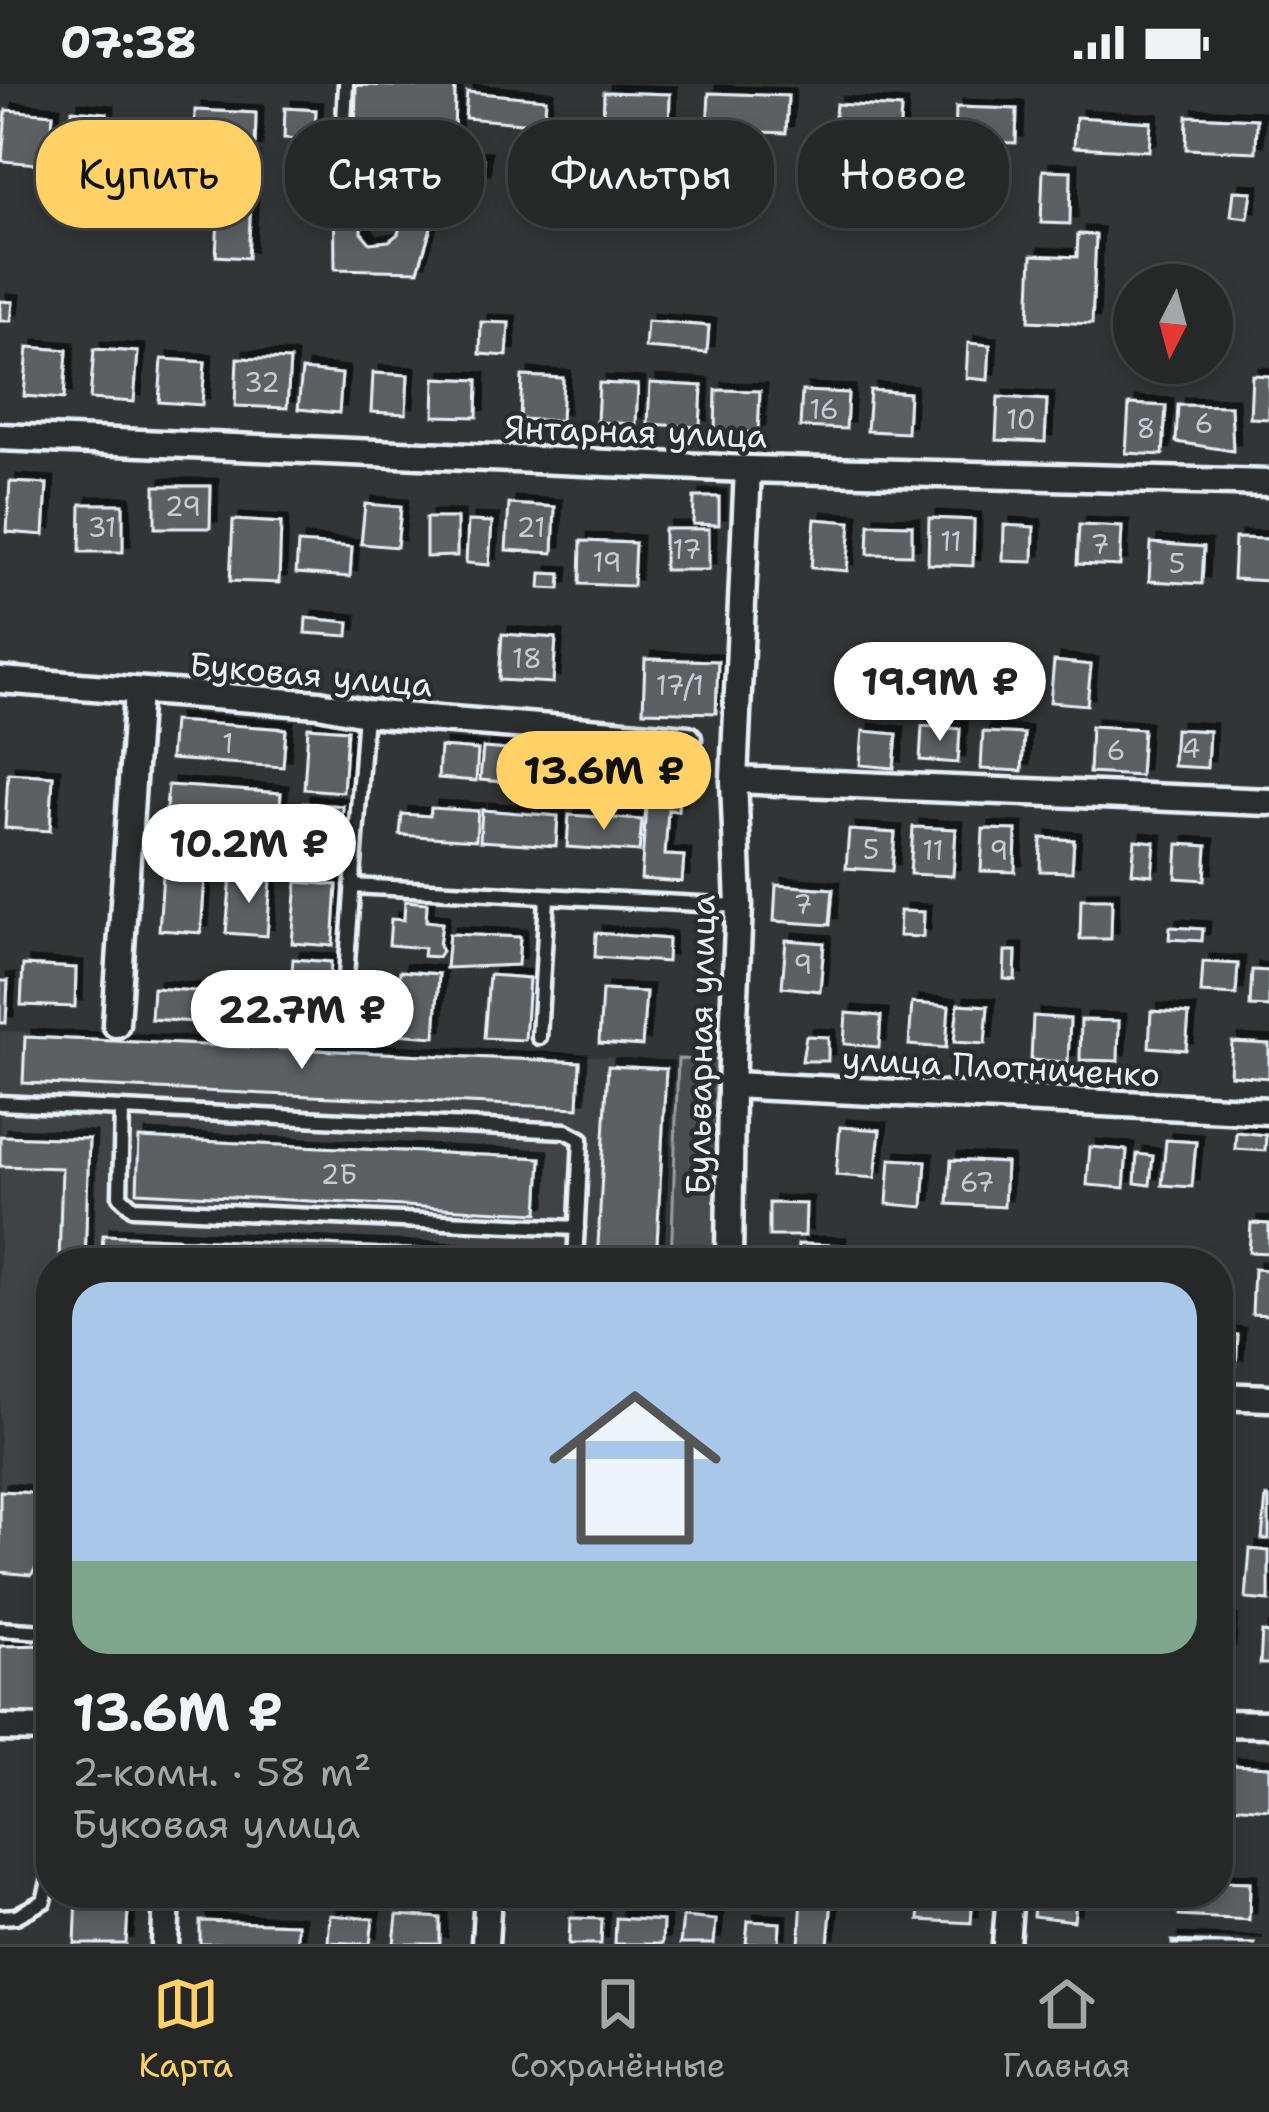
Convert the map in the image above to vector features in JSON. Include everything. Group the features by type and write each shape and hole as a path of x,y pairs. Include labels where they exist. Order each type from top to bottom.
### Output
{"street":[{"name":"Янтарная улица","path":"0,436 748,469 1269,483"},
{"name":"Бульварная улица","path":"729,1248 730,1085 739,906 734,780 748,469"},
{"name":"Буковая улица","path":"0,680 688,739"},
{"path":"116,1024 138,691"},
{"path":"734,780 1269,802"},
{"name":"улица Плотниченко","path":"730,1085 1269,1112"},
{"path":"1233,1397 1269,1398"},
{"path":"1233,1723 1269,1724"},
{"path":"0,1728 36,1729"},
{"path":"165,1944 166,1908"},
{"path":"484,1944 487,1908"},
{"path":"1006,1944 1009,1908"}],"lane":[{"path":"344,120 346,84"},
{"path":"342,1032 365,713"},
{"path":"352,886 739,906"},
{"path":"539,1037 547,898"},
{"path":"0,1103 566,1131 581,1139 576,1248"},
{"path":"122,1110 120,1196 133,1208 577,1228"},
{"path":"0,1628 36,1631"},
{"path":"0,1917 16,1916 36,1905"}],"shaded area":[{"path":"0,1031 674,1060 667,1248 88,1248 92,1137 0,1133"},
{"path":"678,1059 724,1061 719,1248 672,1248"},
{"path":"0,1135 89,1139 85,1248 36,1248 36,1572 32,1577 0,1575"}],"building":[{"path":"356,85 455,87 454,120 355,120"},
{"path":"467,92 546,99 544,120 465,118"},
{"path":"604,92 670,94 669,120 603,120"},
{"path":"709,93 788,96 786,133 774,133 774,120 708,120"},
{"path":"836,104 901,108 900,120 835,120"},
{"path":"956,107 1017,109 1016,143 1009,143 1009,120 956,120"},
{"path":"285,108 316,110 315,120 285,120 284,138"},
{"path":"6,110 53,114 53,120 36,120 36,164 2,161"},
{"path":"72,110 107,113 107,120 71,120"},
{"path":"195,110 256,113 256,120 195,120"},
{"path":"1187,116 1257,119 1256,152 1186,149"},
{"path":"1076,117 1151,122 1149,151 1074,147"},
{"path":"1043,170 1071,171 1070,224 1041,223"},
{"path":"1234,191 1252,192 1248,218 1231,216"},
{"path":"217,228 250,228 248,258 216,256"},
{"path":"335,228 361,228 370,243 389,241 400,228 431,228 418,271 335,269"},
{"path":"1078,234 1096,235 1092,324 1029,321 1032,255 1077,257"},
{"path":"0,301 13,302 11,321 0,321"},
{"path":"647,321 709,326 707,353 645,348"},
{"path":"481,322 509,323 507,356 480,354"},
{"path":"968,343 990,345 988,380 966,378"},
{"path":"28,347 67,350 64,399 24,396"},
{"path":"94,349 138,352 134,402 90,399"},
{"path":"237,358 290,360 287,408 235,406"},
{"path":"162,359 205,362 202,405 159,402"},
{"path":"302,370 342,374 339,413 298,409"},
{"path":"373,373 408,375 406,414 371,412"},
{"path":"1252,375 1269,376 1269,419 1250,418"},
{"path":"522,376 563,378 561,421 520,419"},
{"path":"435,378 478,380 477,417 434,416"},
{"path":"599,383 638,385 636,424 597,422"},
{"path":"650,383 702,386 700,427 648,424"},
{"path":"716,390 760,391 758,433 715,431"},
{"path":"870,390 909,393 907,433 867,431"},
{"path":"802,391 848,393 846,429 800,427"},
{"path":"998,397 1047,400 1045,442 996,440"},
{"path":"1129,404 1166,406 1163,455 1126,453"},
{"path":"1178,405 1231,406 1233,451 1176,442"},
{"path":"10,482 47,484 44,535 7,532"},
{"path":"155,486 211,486 210,528 155,528"},
{"path":"694,497 719,497 719,525 693,524"},
{"path":"81,504 123,504 123,552 80,552"},
{"path":"365,504 401,507 397,547 361,544"},
{"path":"509,504 555,507 553,553 506,550"},
{"path":"426,518 457,518 457,556 426,557"},
{"path":"929,518 974,520 973,566 928,564"},
{"path":"815,519 851,522 847,571 811,568"},
{"path":"233,520 281,523 279,583 230,581"},
{"path":"468,521 492,522 489,565 466,563"},
{"path":"869,524 912,525 912,555 868,554"},
{"path":"1004,525 1034,527 1033,562 1003,561"},
{"path":"1079,525 1122,527 1120,566 1077,564"},
{"path":"664,529 709,529 709,570 664,570"},
{"path":"1235,538 1269,539 1269,581 1233,579"},
{"path":"581,541 635,543 633,586 580,584"},
{"path":"298,543 352,547 350,577 296,573"},
{"path":"1151,543 1204,547 1202,584 1149,581"},
{"path":"541,573 561,574 560,589 540,588"},
{"path":"306,618 349,622 348,636 305,633"},
{"path":"502,634 556,638 553,683 499,680"},
{"path":"645,659 718,661 716,713 643,711"},
{"path":"1054,661 1091,665 1087,705 1050,702"},
{"path":"865,666 899,667 897,710 863,709"},
{"path":"944,681 964,682 963,705 942,704"},
{"path":"173,721 286,729 283,767 170,759"},
{"path":"922,726 960,729 958,763 920,760"},
{"path":"1091,726 1143,729 1140,776 1089,773"},
{"path":"308,727 347,730 343,792 304,789"},
{"path":"1175,729 1209,731 1207,768 1173,766"},
{"path":"863,731 897,734 894,768 860,765"},
{"path":"983,732 1024,734 1022,771 981,769"},
{"path":"650,746 692,749 691,764 672,763 670,792 679,793 678,811 668,810 665,855 684,856 682,882 641,879"},
{"path":"440,747 478,750 476,781 438,778"},
{"path":"483,748 558,754 556,786 480,780"},
{"path":"567,753 645,758 642,792 564,786"},
{"path":"8,773 53,776 50,831 5,828"},
{"path":"168,785 281,793 278,829 165,821"},
{"path":"303,803 343,806 339,870 298,867"},
{"path":"431,808 478,811 476,840 400,835 402,814 430,816"},
{"path":"482,810 558,816 556,846 480,841"},
{"path":"569,815 642,820 639,852 567,847"},
{"path":"913,827 956,829 953,876 910,874"},
{"path":"983,829 1016,830 1015,872 981,871"},
{"path":"849,830 895,833 892,871 846,868"},
{"path":"1041,838 1074,840 1072,872 1040,871"},
{"path":"1135,840 1155,842 1152,875 1132,873"},
{"path":"1178,844 1207,846 1205,880 1176,878"},
{"path":"163,874 205,877 201,933 159,930"},
{"path":"231,876 271,879 267,936 226,933"},
{"path":"297,882 337,885 333,946 292,943"},
{"path":"776,885 833,889 830,925 774,921"},
{"path":"1081,899 1112,899 1111,939 1080,939"},
{"path":"405,901 427,903 426,921 442,923 438,957 423,956 424,948 389,945 391,919 404,920"},
{"path":"900,911 924,912 923,937 899,936"},
{"path":"1170,927 1203,929 1202,941 1169,939"},
{"path":"596,933 668,939 667,962 595,957"},
{"path":"449,934 520,937 518,965 446,968"},
{"path":"786,940 824,943 820,991 782,987"},
{"path":"1005,951 1016,951 1015,980 1004,979"},
{"path":"293,959 331,962 327,1024 288,1021"},
{"path":"1203,962 1238,964 1236,995 1201,993"},
{"path":"23,965 76,968 75,1007 21,1005"},
{"path":"1252,970 1269,971 1269,1007 1250,1006"},
{"path":"400,971 439,974 435,1037 395,1034"},
{"path":"489,975 529,978 525,1040 484,1038"},
{"path":"0,981 8,981 6,1023 0,1023"},
{"path":"153,988 270,996 268,1027 151,1019"},
{"path":"602,990 646,992 642,1046 599,1043"},
{"path":"912,1003 949,1006 946,1048 909,1045"},
{"path":"958,1004 988,1006 985,1044 954,1042"},
{"path":"1151,1011 1189,1014 1186,1050 1149,1047"},
{"path":"846,1013 881,1016 879,1047 844,1044"},
{"path":"1033,1016 1070,1019 1068,1062 1031,1060"},
{"path":"1081,1020 1119,1021 1118,1061 1080,1060"},
{"path":"806,1036 828,1037 828,1061 802,1061"},
{"path":"25,1037 580,1062 578,1108 23,1083"},
{"path":"1232,1042 1269,1044 1269,1078 1230,1075"},
{"path":"608,1066 666,1069 657,1248 598,1248"},
{"path":"840,1127 880,1130 875,1178 836,1175"},
{"path":"1236,1132 1266,1135 1265,1151 1235,1149"},
{"path":"0,1136 89,1139 85,1248 59,1248 62,1168 0,1166"},
{"path":"139,1138 541,1158 538,1213 137,1192"},
{"path":"1166,1140 1196,1142 1192,1187 1162,1185"},
{"path":"1090,1147 1127,1150 1124,1188 1087,1185"},
{"path":"1137,1154 1153,1156 1150,1185 1135,1183"},
{"path":"890,1159 926,1161 923,1207 887,1204"},
{"path":"951,1160 1006,1163 1004,1207 948,1204"},
{"path":"769,1203 806,1204 805,1236 769,1236"},
{"path":"1251,1223 1269,1224 1269,1253 1249,1252"},
{"path":"103,1235 390,1248 102,1248"},
{"path":"798,1244 839,1245 839,1248 798,1248"},
{"path":"1254,1269 1269,1270 1269,1315 1252,1314"},
{"path":"1233,1334 1238,1335 1233,1366"},
{"path":"0,1491 36,1493 36,1568 31,1575 0,1572"},
{"path":"1266,1497 1269,1539 1262,1539"},
{"path":"1250,1549 1269,1551 1269,1601 1246,1599"},
{"path":"1262,1632 1269,1633 1269,1664 1260,1664"},
{"path":"36,1645 36,1714 0,1714 0,1646"},
{"path":"1233,1765 1269,1767 1269,1809 1233,1806"},
{"path":"1233,1881 1250,1882 1249,1920 1179,1916 1179,1908 1233,1908"},
{"path":"76,1908 128,1908 126,1944 75,1944"},
{"path":"801,1908 831,1908 828,1944 799,1944"},
{"path":"920,1908 972,1908 971,1923 919,1920"},
{"path":"1034,1908 1075,1908 1074,1921 1033,1916"},
{"path":"330,1915 373,1919 370,1944 328,1942"},
{"path":"397,1915 440,1918 440,1944 394,1944"},
{"path":"683,1917 716,1920 714,1944 680,1944"},
{"path":"570,1918 602,1919 601,1944 569,1944"},
{"path":"616,1918 663,1921 662,1944 615,1944"},
{"path":"200,1921 297,1924 297,1944 200,1944"},
{"path":"748,1921 780,1923 779,1944 746,1944"},
{"path":"1172,1941 1256,1944 1172,1944"}]}
